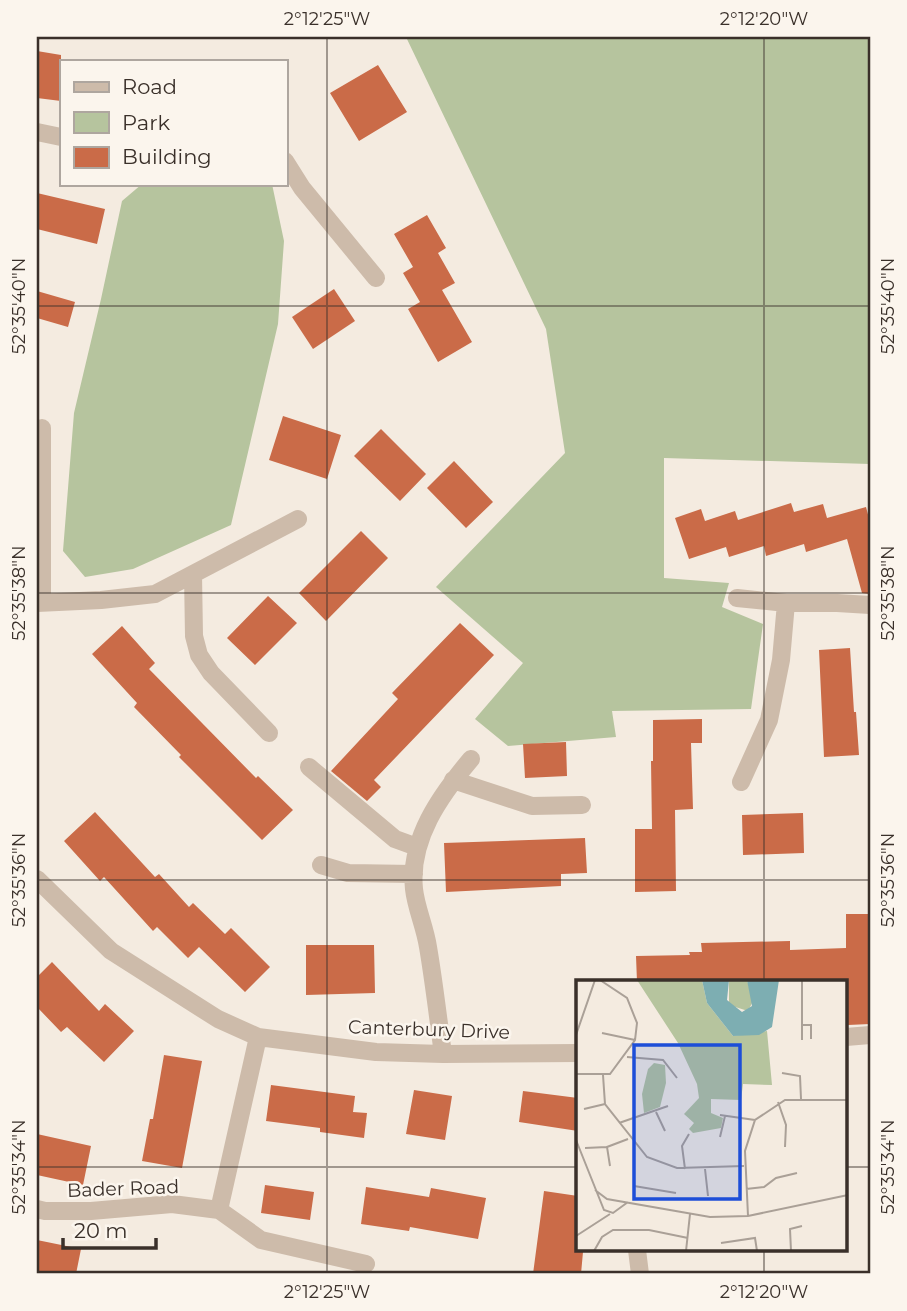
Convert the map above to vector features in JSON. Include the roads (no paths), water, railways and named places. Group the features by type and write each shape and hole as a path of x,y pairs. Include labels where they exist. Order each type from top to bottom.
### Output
{"street":[{"path":"37,132 60,136"},
{"path":"287,164 302,188 376,278"},
{"path":"42,428 39,602 101,600 155,594 298,519"},
{"path":"193,574 194,636 199,655 211,673 269,733"},
{"path":"737,598 786,603 870,605"},
{"path":"741,782 769,720 781,660 786,603"},
{"path":"443,1054 428,944 414,890 414,859 423,827 453,780 471,759"},
{"path":"309,768 396,839 417,847"},
{"path":"453,780 532,806 582,805"},
{"path":"321,865 348,873 414,874"},
{"name":"Canterbury Drive","path":"37,880 111,951 218,1019 258,1037 376,1052 576,1053"},
{"path":"848,1037 870,1035"},
{"path":"219,1210 258,1037"},
{"name":"Bader Road","path":"37,1209 91,1211 172,1204 219,1210 261,1240 366,1264"},
{"path":"637,1252 640,1274"}]}
